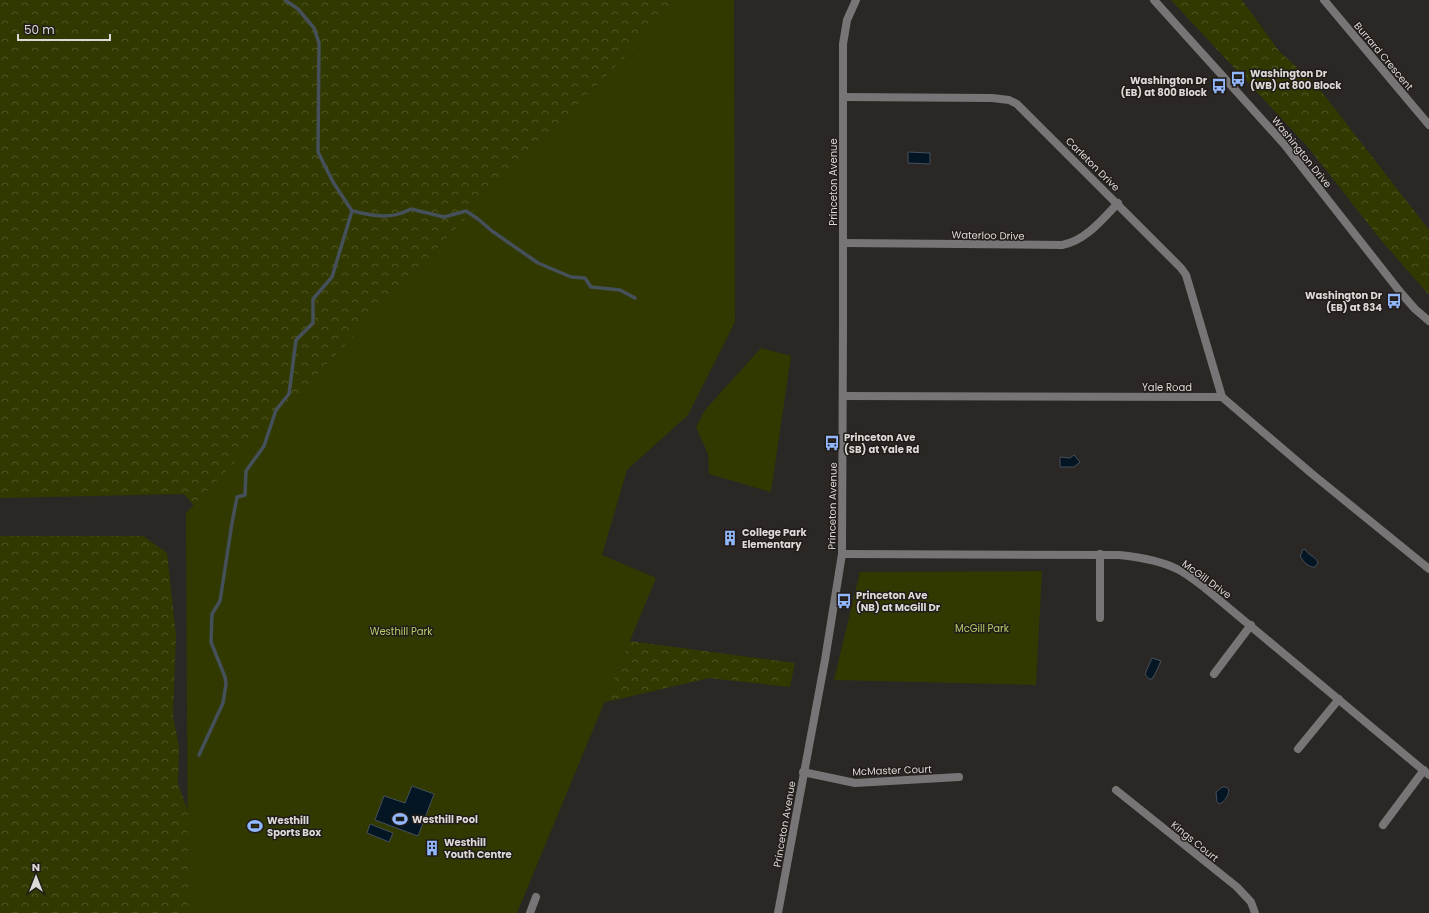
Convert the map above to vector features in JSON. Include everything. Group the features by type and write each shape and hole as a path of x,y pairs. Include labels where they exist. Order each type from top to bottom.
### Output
{"street":[{"name":"Princeton Avenue","path":"778,913 825,660 842,554 843,44 844,32 850,11 856,0"},
{"name":"Washington Drive","path":"1154,0 1284,144 1401,293 1415,309 1429,321"},
{"name":"Burrard Crescent","path":"1324,0 1429,125"},
{"name":"Carleton Drive","path":"842,97 992,98 1009,100 1022,108 1118,203 1186,275 1222,397"},
{"name":"Waterloo Drive","path":"843,243 1062,246 1084,236 1118,203"},
{"name":"Yale Road","path":"843,396 1222,397"},
{"path":"1222,397 1311,473 1429,569"},
{"name":"McGill Drive","path":"842,554 1100,554 1133,556 1178,569 1217,598 1426,773"},
{"path":"1100,554 1100,618"},
{"path":"1214,674 1251,626"},
{"path":"1298,748 1339,699"},
{"name":"McMaster Court","path":"803,772 855,783 959,777"},
{"path":"1383,825 1426,773"},
{"name":"Kings Court","path":"1116,790 1237,887 1251,902 1255,913"},
{"path":"530,913 536,897"}],"green space":[{"path":"0,0 726,0 197,509 184,494 0,498"},
{"name":"Westhill Park","path":"681,0 734,0 735,322 688,415 627,470 602,555 656,578 517,913 188,913 186,513 462,222"},
{"path":"1171,0 1242,0 1279,51 1318,87 1429,230 1429,295 1380,239 1308,147"},
{"path":"761,348 791,356 771,492 709,474 708,454 696,427 705,410"},
{"path":"0,536 143,536 167,553 176,635 173,716 179,747 178,784 218,894 217,913 0,913"},
{"name":"McGill Park","path":"1042,571 1036,685 834,680 860,572"},
{"path":"614,639 795,663 790,687 709,678 602,703"}],"water":[{"path":"908,152 930,153 930,164 908,163"},
{"path":"1074,455 1080,462 1074,467 1060,467 1060,457 1070,458"},
{"path":"1305,549 1317,561 1318,563 1315,567 1308,565 1301,557 1300,555 1302,550"},
{"path":"1152,658 1161,661 1152,679 1149,679 1145,674"},
{"path":"412,786 434,794 418,836 375,820 384,796 405,803"},
{"path":"1222,787 1226,787 1229,790 1226,798 1219,804 1217,802 1216,792"},
{"path":"370,824 393,833 389,842 367,833"}],"waterway":[{"path":"285,0 298,9 314,28 319,43 318,152 333,182 352,211 389,216 411,209 444,217 466,211 538,263 571,277 585,278 591,287 620,290 635,298"},
{"path":"199,755 223,703 226,684 225,677 211,642 212,614 220,601 237,497 245,495 246,471 264,446 276,410 289,394 296,340 313,323 313,299 332,277 352,211"}],"place":[{"name":"Washington Dr (WB) at 800 Block","path":"1238,79"},
{"name":"Washington Dr (EB) at 800 Block","path":"1219,86"},
{"name":"Washington Dr (EB) at 834","path":"1394,301"},
{"name":"Princeton Ave (SB) at Yale Rd","path":"832,443"},
{"name":"College Park Elementary","path":"730,538"},
{"name":"Princeton Ave (NB) at McGill Dr","path":"844,601"},
{"name":"Westhill Pool","path":"400,819"},
{"name":"Westhill Sports Box","path":"255,826"},
{"name":"Westhill Youth Centre","path":"432,848"}]}
